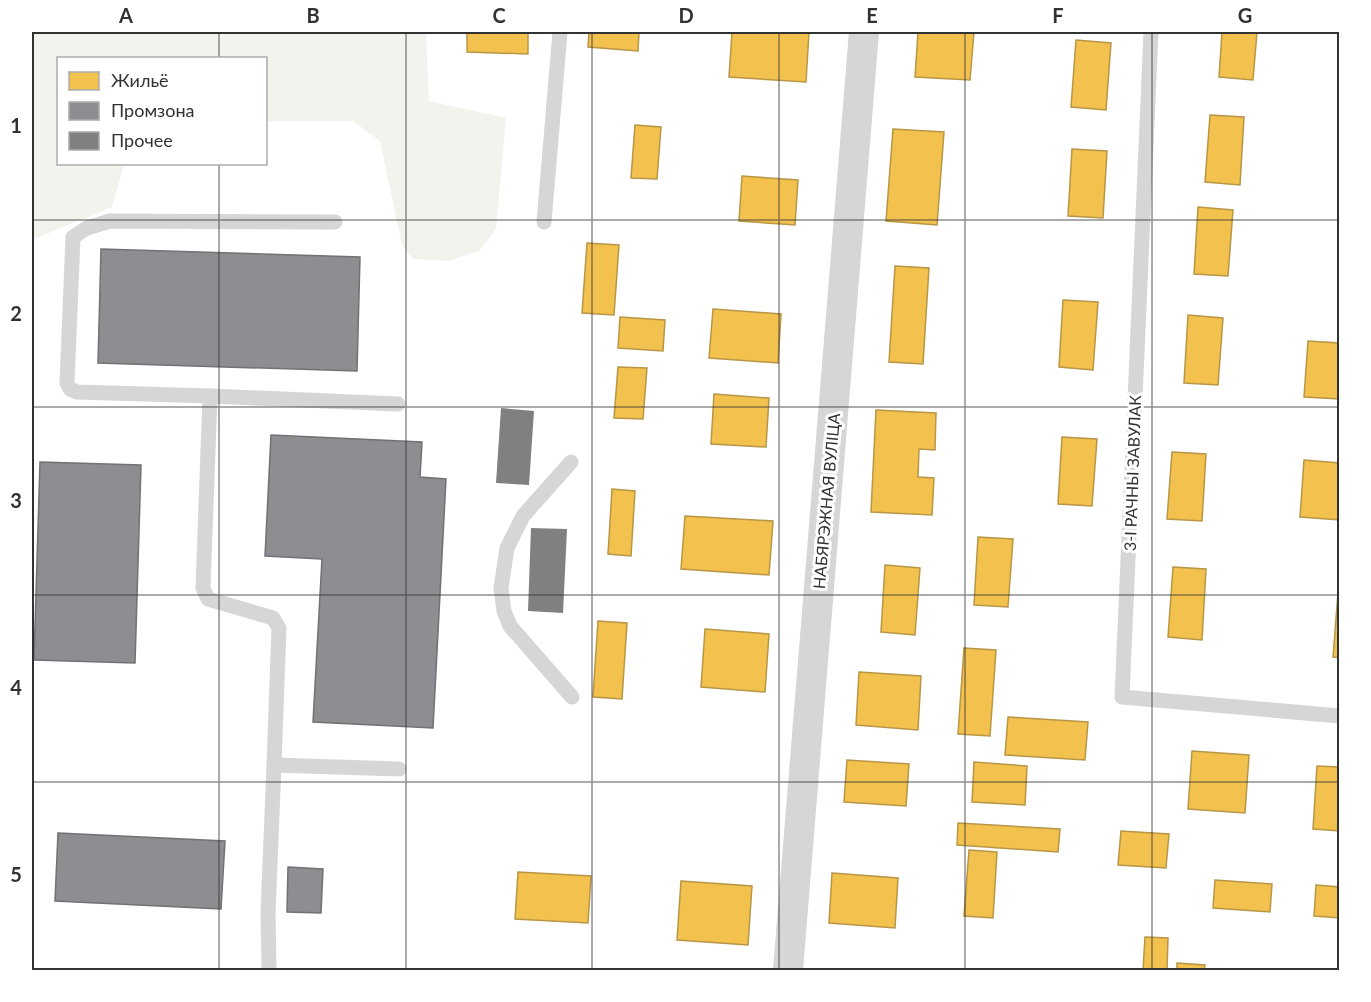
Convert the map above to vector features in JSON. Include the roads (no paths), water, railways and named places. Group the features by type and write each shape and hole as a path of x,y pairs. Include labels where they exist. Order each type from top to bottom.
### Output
{"street":[{"name":"НАБЯРЭЖНАЯ ВУЛІЦА","path":"788,970 864,32"}],"lane":[{"path":"544,222 560,32"},
{"name":"3-І РАЧНЫ ЗАВУЛАК","path":"1151,32 1122,697 1340,716"},
{"path":"335,222 110,220 87,228 73,237 67,383 70,389 77,392 398,404"},
{"path":"210,396 203,588 208,598 273,618 279,628 268,913 269,970"},
{"path":"571,462 523,516 507,548 501,588 504,611 510,626 572,697"},
{"path":"274,765 399,769"}]}
